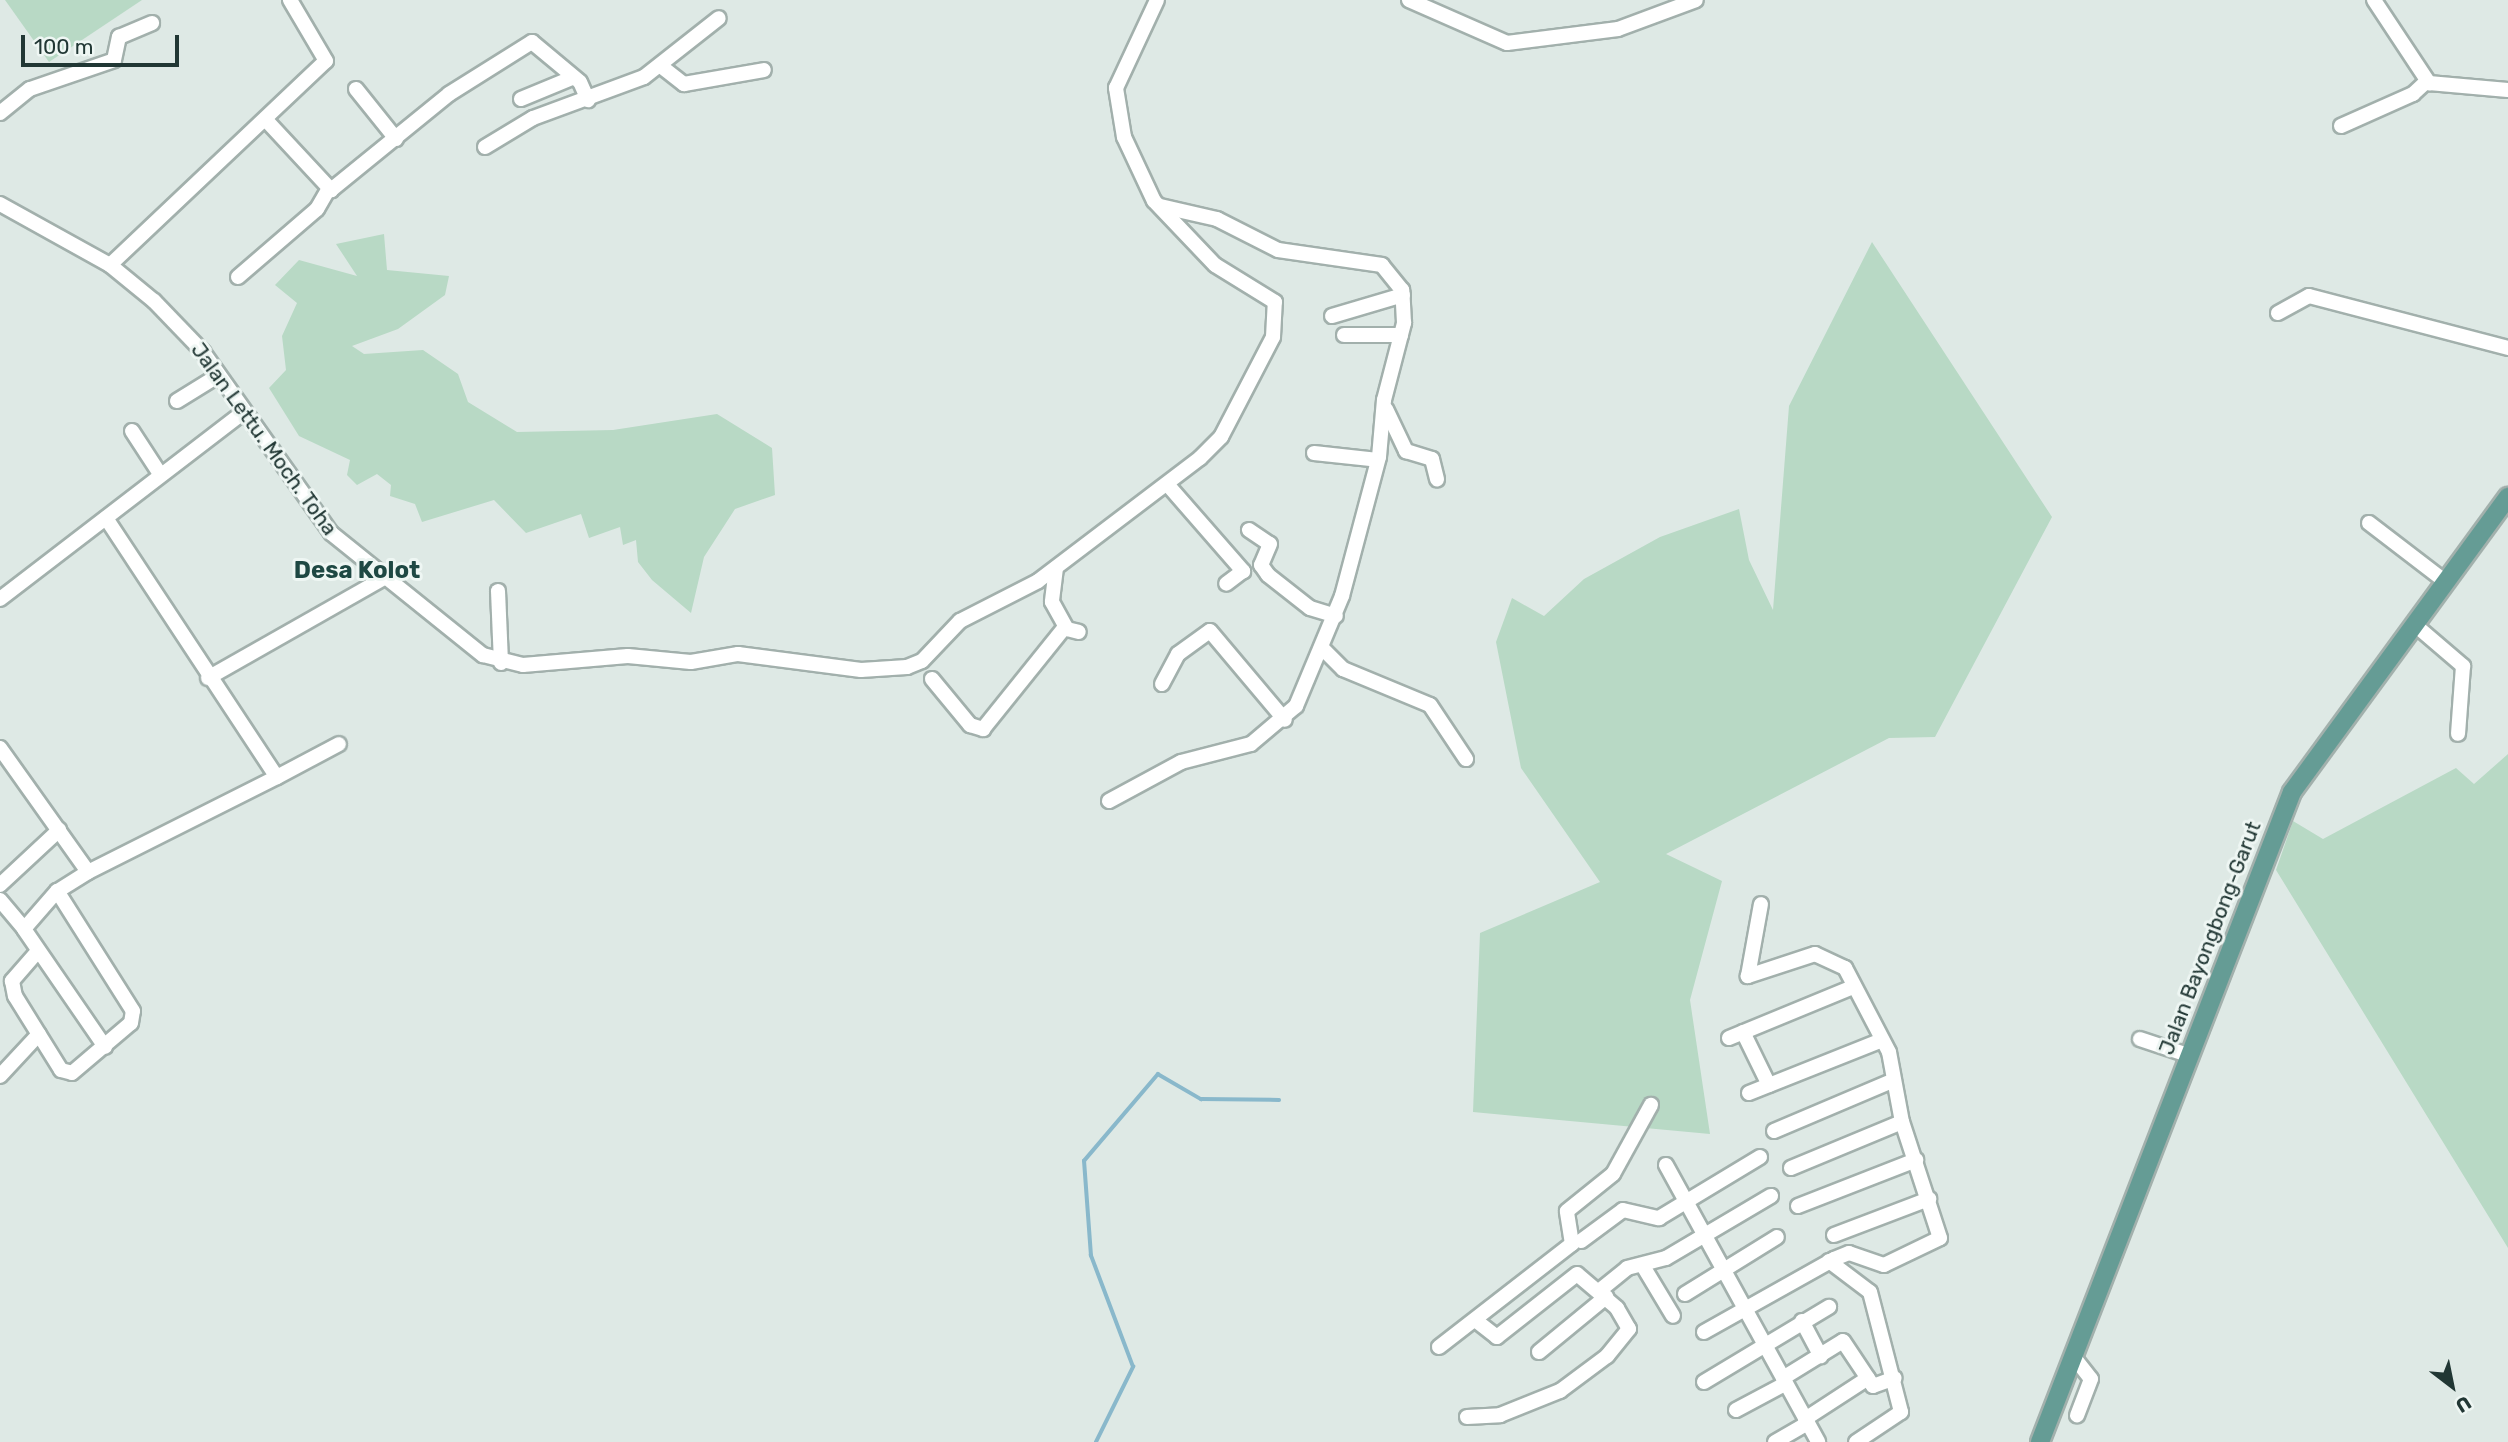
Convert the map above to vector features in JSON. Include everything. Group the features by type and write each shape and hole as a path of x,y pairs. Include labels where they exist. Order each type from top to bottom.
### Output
{"main road":[{"name":"Jalan Bayongbong-Garut","path":"2040,1442 2292,792 2508,497"}],"street":[{"path":"110,265 198,176 267,120 327,61 290,0"},
{"path":"498,591 501,663 628,656 691,662 738,654 861,670 907,667 922,661 968,616 1056,568 1167,484 1221,437 1279,315 1265,290 1214,265 1160,206 1138,177 1124,137 1119,79 1112,68 1148,0"},
{"path":"1119,79 1157,0"},
{"path":"1409,0 1468,30 1516,43 1618,29 1696,0"},
{"path":"2374,0 2427,81 2447,89 2508,90"},
{"path":"485,147 533,118 588,100 662,67 719,18"},
{"path":"0,113 30,89 114,60 119,37 152,23"},
{"path":"238,276 317,209 328,190 396,139 449,94 532,42 574,77 588,100"},
{"path":"662,67 684,85 764,70"},
{"path":"520,99 574,77"},
{"path":"2341,126 2413,94 2427,81"},
{"path":"356,89 396,139"},
{"path":"267,120 328,190"},
{"name":"Jalan Lettu. Moch. Toha","path":"0,204 110,265 182,328 219,375 331,533 471,647 501,663"},
{"path":"1109,801 1181,762 1237,752 1285,720 1322,648 1373,458 1396,334 1399,296 1382,265 1278,250 1217,219 1160,206"},
{"path":"1332,316 1399,296"},
{"path":"2278,313 2309,296 2508,348"},
{"path":"1344,335 1396,334"},
{"path":"177,401 219,375"},
{"path":"1384,404 1406,451 1432,459 1437,479"},
{"path":"0,599 244,412"},
{"path":"132,431 160,474"},
{"path":"1314,453 1373,458"},
{"path":"1167,484 1243,571 1226,584"},
{"path":"106,518 208,678 276,777"},
{"path":"2369,523 2446,582"},
{"path":"1249,530 1270,544 1264,572 1329,614"},
{"path":"932,679 970,725 983,729 1072,630 1050,595 1056,568"},
{"path":"208,678 384,578"},
{"path":"2414,624 2465,672 2458,734"},
{"path":"1162,684 1178,654 1210,631 1285,720"},
{"path":"1322,648 1349,672 1430,705 1466,759"},
{"path":"23,929 57,891 88,872 339,744"},
{"path":"0,748 88,872"},
{"path":"0,885 59,830"},
{"path":"38,951 12,981 39,1034 67,1073 105,1047 131,1023 133,1011 57,891"},
{"path":"0,900 105,1047"},
{"path":"1704,1332 1831,1260 1849,1253 1884,1265 1937,1243 1929,1199 1902,1122 1894,1080 1882,1040 1839,961 1815,954 1748,976 1761,904"},
{"path":"1769,1085 1736,1035 1853,987"},
{"path":"0,1076 39,1034"},
{"path":"1749,1093 1882,1040"},
{"path":"2140,1040 2188,1055"},
{"path":"1774,1131 1894,1080"},
{"path":"1439,1348 1478,1322 1572,1244 1566,1213 1613,1174 1651,1105"},
{"path":"1791,1168 1902,1122"},
{"path":"1581,1241 1623,1210 1653,1220 1759,1157"},
{"path":"1798,1206 1916,1160"},
{"path":"1666,1165 1818,1442"},
{"path":"1539,1352 1603,1294 1626,1268 1643,1266 1706,1236 1771,1196"},
{"path":"1834,1235 1929,1199"},
{"path":"1685,1294 1777,1237"},
{"path":"1831,1260 1870,1292 1895,1378 1900,1417 1856,1442"},
{"path":"1643,1266 1673,1317"},
{"path":"1467,1417 1536,1403 1607,1356 1629,1329 1603,1294 1575,1274 1497,1337 1478,1322"},
{"path":"1704,1382 1763,1343 1829,1307"},
{"path":"1802,1321 1821,1356"},
{"path":"1736,1410 1846,1341 1874,1386 1895,1378"},
{"path":"2073,1356 2091,1379 2077,1415"},
{"path":"1775,1442 1868,1378"}],"green space":[{"path":"5,0 142,0 49,62"},
{"path":"384,234 387,270 449,276 445,295 398,329 352,346 364,354 423,350 458,374 468,402 517,432 613,430 717,414 772,448 775,495 735,509 704,557 691,613 652,580 638,562 636,540 623,545 620,527 589,538 581,514 526,533 494,500 422,522 415,504 390,496 391,485 377,474 357,485 347,475 350,460 299,436 269,388 286,370 282,336 297,303 275,285 299,260 357,276 336,244"},
{"path":"1872,242 2052,517 1935,737 1889,738 1666,854 1722,881 1690,1000 1710,1134 1473,1112 1480,933 1600,882 1521,768 1496,642 1512,598 1544,616 1584,579 1660,537 1739,509 1749,560 1773,610 1789,406"},
{"path":"2508,754 2508,1248 2276,870 2293,821 2323,839 2456,768 2474,784"}],"waterway":[{"path":"1096,1442 1133,1367 1091,1256 1084,1161 1158,1074 1201,1099 1279,1100"}],"district":[{"name":"Desa Kolot","path":"357,571"}]}
